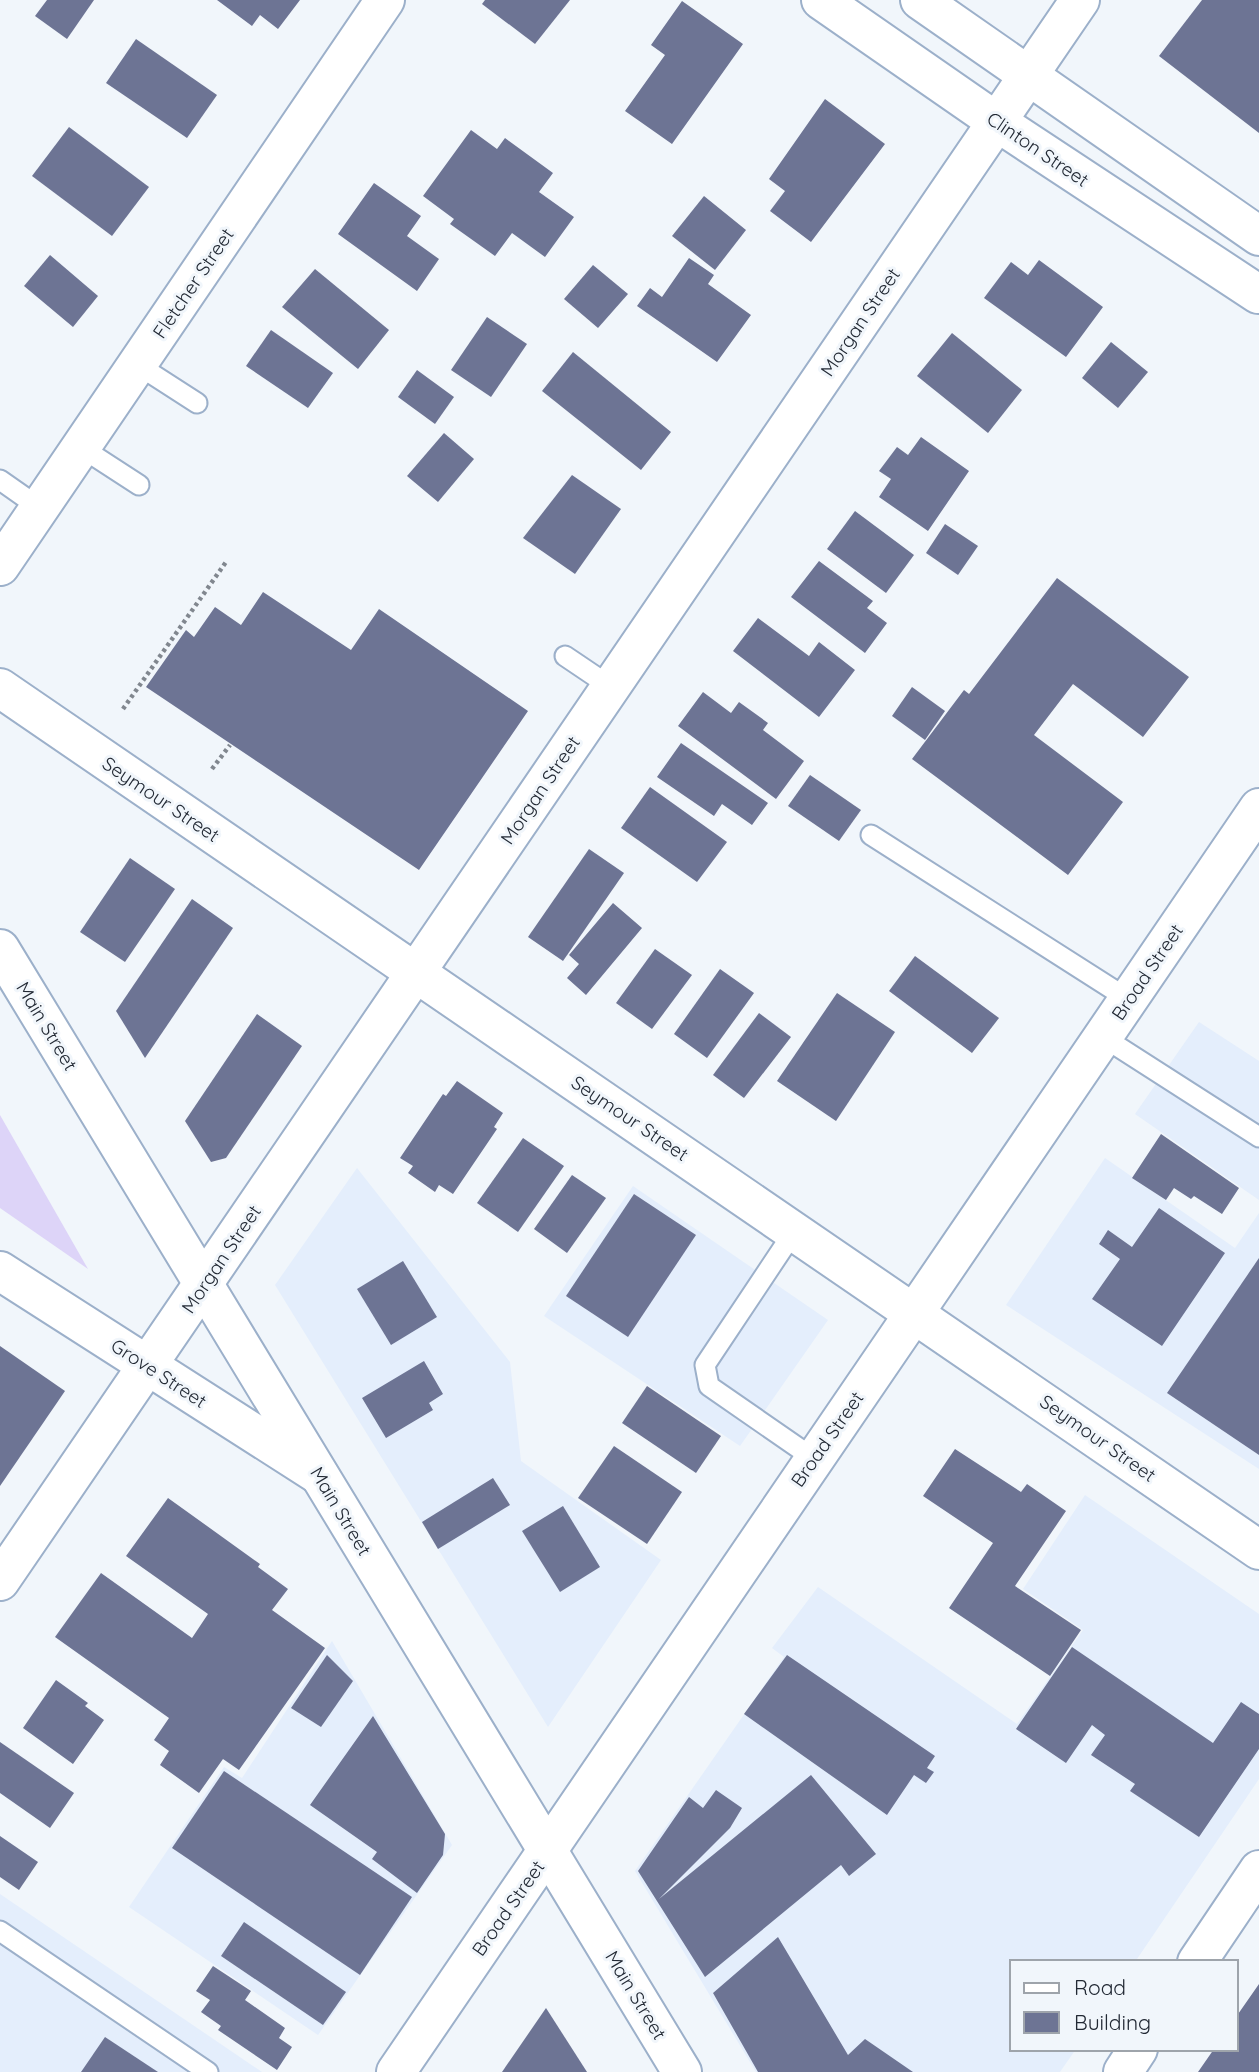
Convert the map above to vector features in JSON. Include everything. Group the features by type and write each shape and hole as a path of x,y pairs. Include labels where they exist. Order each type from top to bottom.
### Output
{"street":[{"name":"Fletcher Street","path":"0,566 385,0"},
{"name":"Clinton Street","path":"821,0 997,122 1259,293"},
{"path":"920,0 1259,236"},
{"name":"Morgan Street","path":"0,1581 1080,0"},
{"path":"1259,293 1259,301"},
{"name":"Seymour Street","path":"0,688 1259,1550"},
{"name":"Broad Street","path":"396,2072 1259,808"},
{"name":"Main Street","path":"0,949 682,2072"},
{"name":"Grove Street","path":"0,1271 319,1475"},
{"path":"1198,1960 1259,1870"},
{"path":"1123,2072 1137,2051"}],"lane":[{"path":"138,365 197,403"},
{"path":"82,448 139,485"},
{"path":"0,480 40,508"},
{"path":"565,656 611,687"},
{"path":"871,835 1128,999"},
{"path":"1102,1037 1259,1137"},
{"path":"795,1230 705,1365 709,1387 813,1458"},
{"path":"0,1931 208,2072"}],"path":[{"path":"123,709 226,562"},
{"path":"212,769 230,745"}],"shaded area":[{"path":"1199,1022 1259,1061 1259,1200 1135,1114"},
{"path":"0,1115 88,1269 0,1208"},
{"path":"1105,1158 1235,1248 1259,1213 1259,1469 1006,1305"},
{"path":"357,1168 510,1362 521,1461 661,1560 548,1727 275,1285"},
{"path":"633,1186 828,1320 740,1446 544,1316"},
{"path":"1085,1495 1259,1614 1259,1779 1136,1960 1010,1960 1010,2051 1075,2051 1060,2072 756,2072 635,1871 784,1657 772,1648 818,1587 1017,1724 1083,1630 1023,1589"},
{"path":"332,1641 452,1845 318,2035 129,1907 224,1767 242,1778"},
{"path":"0,1894 262,2072 0,2072"}],"building":[{"path":"47,0 94,0 67,39 35,16"},
{"path":"217,0 300,0 278,29 260,15 252,26"},
{"path":"485,0 570,0 535,44 482,4"},
{"path":"1202,0 1259,0 1259,133 1159,56"},
{"path":"682,1 743,44 672,144 625,111 665,55 651,45"},
{"path":"136,39 217,95 187,138 106,83"},
{"path":"825,99 885,144 811,242 770,211 785,191 769,179"},
{"path":"69,127 149,187 112,236 32,176"},
{"path":"471,130 497,149 505,138 553,173 539,192 574,217 545,257 512,233 495,256 450,224 454,219 423,196"},
{"path":"374,183 421,216 407,236 439,259 417,291 338,234"},
{"path":"704,196 746,230 715,270 672,236"},
{"path":"50,255 98,296 73,327 24,286"},
{"path":"689,258 714,275 708,284 751,315 717,362 637,306 650,288 662,297"},
{"path":"1039,260 1103,307 1066,357 984,298 1011,262 1028,275"},
{"path":"593,265 628,294 598,328 564,299"},
{"path":"315,269 389,330 358,369 282,307"},
{"path":"487,317 527,344 491,397 451,370"},
{"path":"271,330 333,373 308,408 246,366"},
{"path":"952,333 1022,390 988,433 917,376"},
{"path":"1111,342 1148,372 1118,408 1082,378"},
{"path":"573,352 671,432 641,470 542,391"},
{"path":"417,370 454,397 435,424 398,397"},
{"path":"444,433 474,459 438,502 407,476"},
{"path":"921,437 969,471 928,531 879,497 891,479 879,471 897,447 908,455"},
{"path":"572,475 621,509 575,574 523,538"},
{"path":"855,511 914,555 886,593 827,549"},
{"path":"945,524 978,546 958,575 926,553"},
{"path":"819,561 873,601 867,608 887,623 865,653 791,597"},
{"path":"1057,578 1189,677 1143,737 1073,684 1034,735 1123,802 1068,875 912,759 964,690 969,694"},
{"path":"263,592 351,650 379,609 528,711 419,870 146,687 186,630 194,637 215,607 241,625"},
{"path":"758,618 809,656 819,642 855,670 819,717 733,651"},
{"path":"912,687 945,711 925,740 892,716"},
{"path":"703,692 731,713 739,702 768,723 763,730 804,761 776,799 678,726"},
{"path":"681,743 768,803 752,825 722,804 714,816 657,777"},
{"path":"810,775 861,810 839,841 788,806"},
{"path":"650,787 727,842 697,882 621,828"},
{"path":"589,849 624,873 563,961 528,937"},
{"path":"130,858 175,889 125,962 80,932"},
{"path":"192,899 233,928 145,1058 116,1011"},
{"path":"613,903 642,928 586,995 567,978 579,964 569,955"},
{"path":"655,949 692,975 652,1029 616,1003"},
{"path":"915,956 999,1018 972,1053 889,991"},
{"path":"720,969 754,993 707,1058 674,1034"},
{"path":"837,993 895,1032 836,1121 777,1081"},
{"path":"759,1013 791,1037 744,1098 713,1075"},
{"path":"257,1014 302,1046 226,1158 211,1162 185,1121"},
{"path":"457,1081 503,1113 494,1127 497,1129 453,1194 439,1185 435,1192 408,1173 413,1166 400,1158 443,1094 446,1096"},
{"path":"1161,1134 1239,1188 1222,1214 1194,1196 1191,1199 1174,1188 1166,1200 1132,1178"},
{"path":"523,1138 564,1166 518,1232 477,1203"},
{"path":"572,1175 606,1198 567,1253 534,1229"},
{"path":"634,1194 696,1235 628,1337 566,1296"},
{"path":"1159,1208 1225,1253 1162,1346 1092,1299 1120,1259 1099,1244 1108,1230 1132,1247"},
{"path":"1259,1258 1259,1455 1167,1393"},
{"path":"403,1261 437,1317 391,1345 357,1289"},
{"path":"0,1346 65,1391 0,1486"},
{"path":"424,1361 443,1394 429,1403 433,1410 386,1438 362,1398"},
{"path":"647,1386 721,1436 696,1473 622,1423"},
{"path":"614,1446 682,1492 647,1544 578,1498"},
{"path":"955,1449 1021,1492 1027,1484 1066,1511 1015,1586 1081,1630 1050,1676 949,1608 993,1543 923,1496"},
{"path":"493,1478 510,1505 438,1549 422,1522"},
{"path":"168,1498 260,1564 258,1567 288,1589 272,1610 325,1648 239,1770 223,1759 199,1793 160,1765 169,1751 154,1740 169,1718 55,1637 101,1573 192,1638 208,1614 126,1556"},
{"path":"563,1506 600,1567 560,1592 522,1531"},
{"path":"1072,1647 1213,1743 1241,1702 1259,1714 1259,1749 1199,1837 1130,1791 1135,1784 1091,1755 1105,1735 1092,1725 1066,1763 1016,1729"},
{"path":"327,1655 353,1681 321,1727 291,1708"},
{"path":"787,1655 935,1756 927,1768 934,1772 926,1783 914,1775 887,1815 744,1714"},
{"path":"56,1680 88,1703 85,1706 104,1720 73,1764 23,1728"},
{"path":"373,1716 445,1834 443,1855 417,1893 372,1859 377,1852 310,1805"},
{"path":"0,1742 74,1793 50,1828 0,1793"},
{"path":"224,1771 412,1897 360,1975 172,1848"},
{"path":"811,1775 876,1854 849,1876 841,1865 705,1977 638,1871 689,1797 703,1808 716,1790 742,1808 730,1828 659,1899"},
{"path":"0,1836 38,1862 19,1890 0,1877"},
{"path":"244,1922 346,1992 323,2025 221,1956"},
{"path":"778,1937 848,2055 865,2039 913,2072 758,2072 713,1993"},
{"path":"213,1966 251,1991 245,2000 285,2028 279,2038 292,2047 277,2070 218,2030 221,2026 201,2012 210,2000 196,1991"},
{"path":"1259,1984 1259,2072 1198,2072 1213,2051 1238,2051 1238,2014"},
{"path":"546,2008 587,2072 502,2072"},
{"path":"105,2037 158,2072 81,2072"}]}
